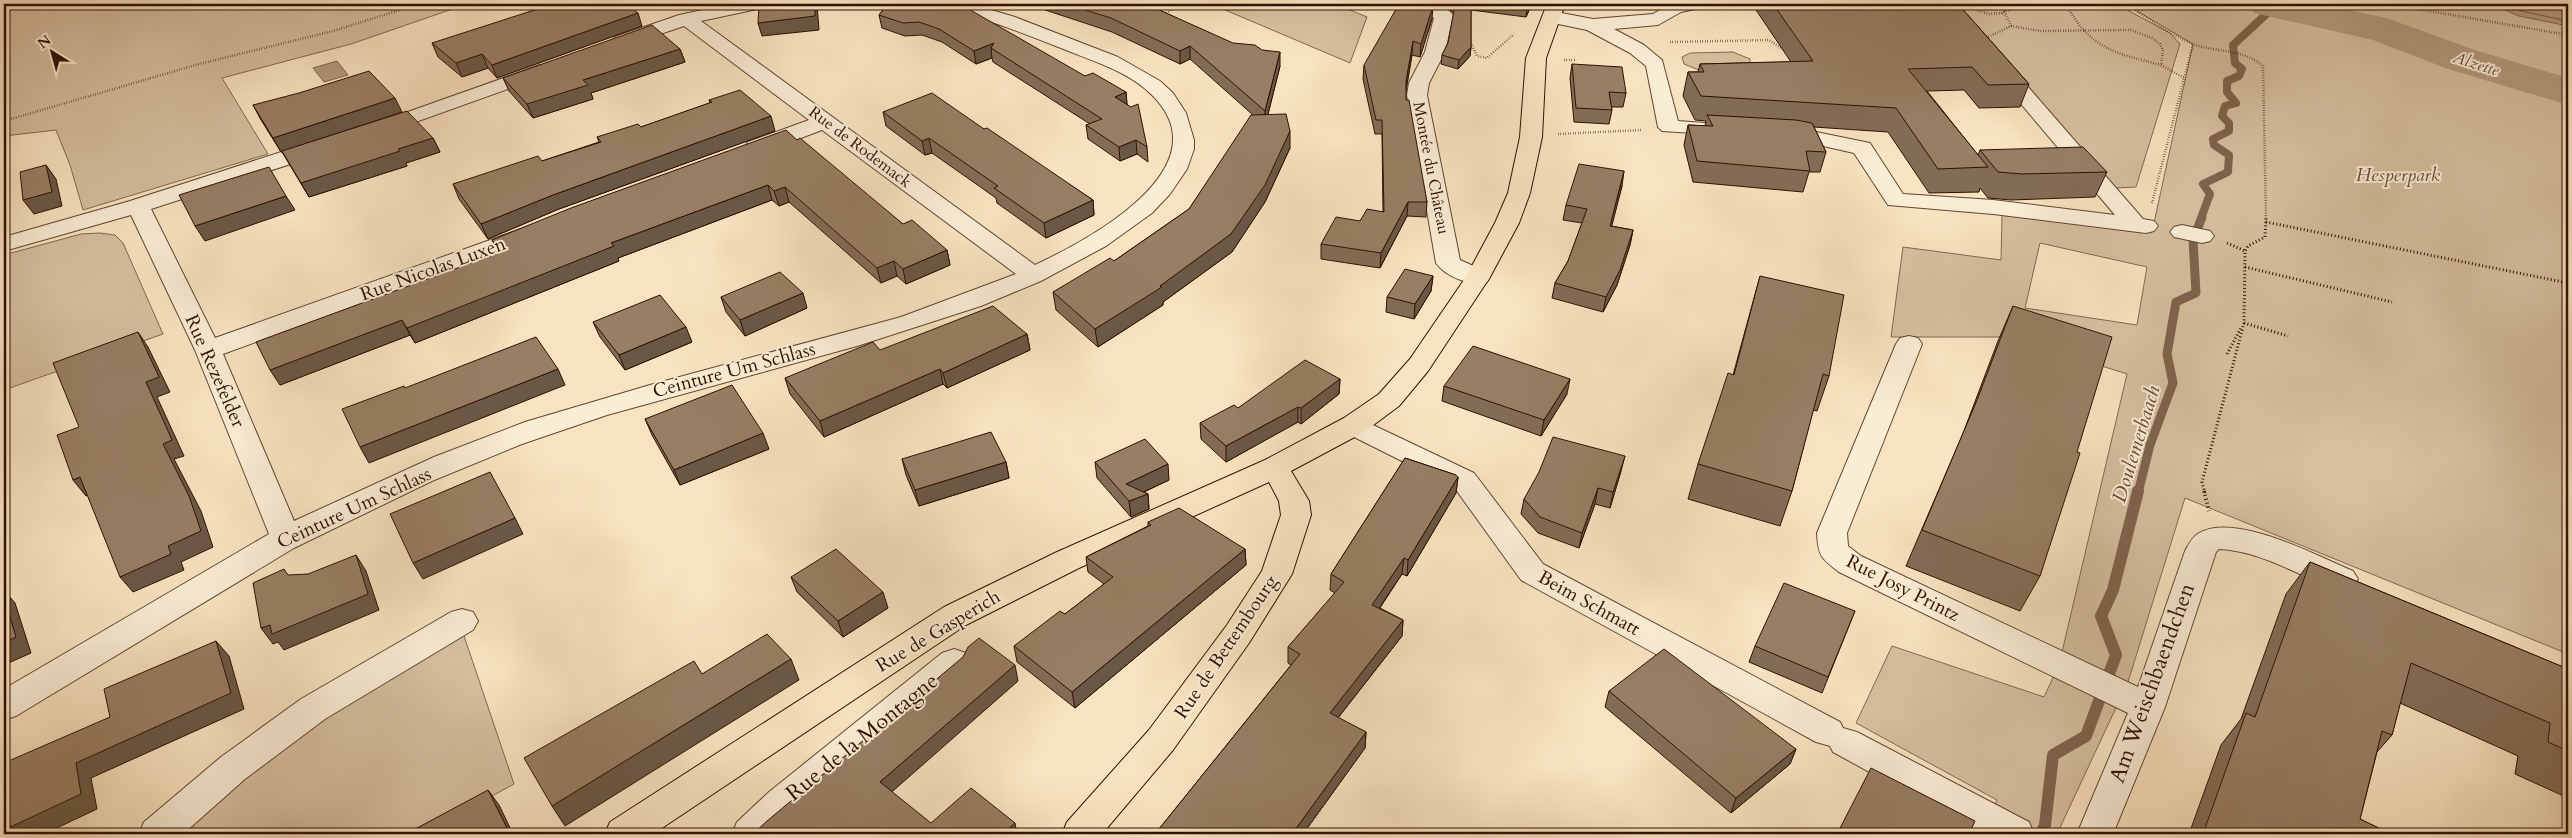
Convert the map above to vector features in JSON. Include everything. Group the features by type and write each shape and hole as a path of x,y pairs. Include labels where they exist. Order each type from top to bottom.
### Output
{"main road":[{"path":"1275,467 1354,425 1389,400 1419,365 1478,277 1507,223 1519,193 1531,137 1536,58 1554,10"},
{"name":"Rue de Gasperich","path":"623,834 955,616 1068,560 1275,467"},
{"name":"Rue de Bettembourg","path":"1080,834 1162,740 1238,634 1277,574 1296,515 1294,501 1275,467"}],"street":[{"path":"606,47 686,19 756,4"},
{"name":"Ceinture Um Schlass","path":"4,706 286,538 407,481 534,429 647,393 748,369 919,320 1033,275 1095,244 1140,212 1170,180 1183,149 1180,125 1173,106 1154,86 1125,68 1005,19 950,4"},
{"name":"Montée du Château","path":"1416,4 1444,15 1435,52 1419,83 1417,95 1448,263 1454,268 1478,277"},
{"path":"1593,25 1658,19 1675,8 1693,4"},
{"path":"1554,10 1593,25 1636,49 1654,64 1669,127 1791,132 1862,148 1896,200 1993,207 2141,225"},
{"name":"Rue de Rodemack","path":"686,19 1033,275"},
{"path":"1976,40 2141,225"},
{"path":"4,244 138,206 352,137 426,113 561,64"},
{"path":"734,155 826,121"},
{"name":"Rue Rezefelder","path":"138,206 208,350 286,538"},
{"name":"Rue Nicolas Luxen","path":"208,350 546,226"},
{"name":"Rue Josy Printz","path":"1909,344 1832,533 1833,551 1850,564 2135,701"},
{"name":"Beim Schmatt","path":"1354,425 1464,480 1532,572 2014,834"},
{"path":"2216,538 2230,538 2250,543 2370,591"},
{"name":"Am Weischbaendchen","path":"2095,834 2135,701 2200,551 2205,542 2216,538"},
{"path":"157,834 233,768 313,709 462,621"},
{"name":"Rue de la Montagne","path":"750,834 782,803 954,662"}],"path":[{"path":"4,7 18,4"},
{"path":"4,121 199,64 333,31 419,4"},
{"path":"1157,18 1183,4"},
{"path":"1974,4 1976,10 1984,13 1998,14 2027,4"},
{"path":"1997,4 2003,8 2006,19 2011,26"},
{"path":"2057,4 2071,4"},
{"path":"2066,4 2082,30 2099,43 2161,65 2184,78"},
{"path":"2125,4 2193,44 2238,52 2256,58 2263,66 2265,237 2248,246 2245,251 2244,323 2202,482 2216,538"},
{"path":"2389,4 2568,35"},
{"path":"1976,40 1987,38 2011,26 2040,31 2118,29 2143,34 2160,44 2163,50 2161,65"},
{"path":"1470,40 1477,56 1487,58 1514,35 1518,27"},
{"path":"1665,42 1769,40 1786,52 1796,51"},
{"path":"2141,225 2193,44"},
{"path":"1561,60 1576,60"},
{"path":"1558,134 1630,129"},
{"path":"2266,222 2568,283"},
{"path":"2245,267 2392,302"},
{"path":"2244,323 2288,336"},
{"path":"2226,354 2244,323"}],"green space":[{"path":"4,4 467,4 351,44 222,78 268,154 83,210 70,165 56,130 4,136"},
{"path":"1211,4 1336,4 1367,17 1350,63"},
{"path":"1957,4 2116,4 2170,33 2180,44 2136,187 2116,188"},
{"name":"Hesperpark","path":"2125,4 2568,4 2568,654 2185,498 2128,682 2057,834 2013,834 2019,817 1995,804 1997,800 1856,723 1892,646 2044,697 2059,665 2127,374 2010,337 1891,337 1903,247 2001,260 2002,215 2152,232 2193,44","holes":["2040,243 2147,267 2137,325 2025,308"]},
{"path":"1733,52 1750,59 1750,67 1701,71 1684,64 1682,57 1690,53"},
{"path":"100,233 115,235 123,243 163,334 4,390 4,255 81,234"},
{"path":"462,630 514,784 422,834 174,834 228,782 314,716"}],"water":[{"path":"2491,4 2568,4 2568,26 2519,16"},
{"path":"337,61 348,75 324,82 313,68"}],"building":[{"path":"553,4 627,4 638,13 492,65 482,54 456,63 432,43"},
{"path":"759,4 815,4 815,16 758,23"},
{"path":"888,4 960,4 1085,76 1093,73 1126,92 1115,97 1131,107 1138,104 1147,147 1136,140 1119,147 1086,125 1102,119 991,48 994,43 974,51 939,29 919,22 903,23 879,15"},
{"path":"1066,4 1146,4 1233,43 1255,45 1262,50 1280,52 1265,111 1190,46 1180,51 1111,18"},
{"path":"1399,4 1427,4 1433,6 1421,44 1413,41 1406,81 1406,100 1409,100 1427,202 1408,202 1381,253 1321,244 1336,217 1360,221 1367,209 1384,212 1382,120 1376,120 1364,65"},
{"path":"1453,4 1471,4 1471,47 1459,60 1442,55 1448,43 1455,5"},
{"path":"1493,4 1529,4 1527,8"},
{"path":"1773,4 1958,4 2029,84 1988,85 1972,67 1908,69 1988,167 1938,169 1896,108 1701,96 1688,72 1704,72 1700,64 1813,61"},
{"path":"652,25 680,49 583,80 588,85 527,104 503,78"},
{"path":"1572,64 1622,67 1626,93 1609,92 1612,110 1576,108"},
{"path":"369,71 395,98 273,138 253,105 299,93"},
{"path":"740,90 771,116 553,195 481,224 453,184 538,156 542,161 601,142 597,137 638,124 641,127"},
{"path":"932,93 1093,200 1044,223 994,188 998,186 929,138 922,141 883,112"},
{"path":"407,111 433,138 398,149 400,151 301,183 282,151"},
{"path":"1286,114 1290,131 1265,185 1231,234 1160,286 1162,287 1095,329 1053,292 1110,258 1114,261 1189,209 1251,115"},
{"path":"1707,115 1796,120 1812,123 1826,152 1806,151 1810,171 1697,161 1688,125 1713,126"},
{"path":"786,130 797,140 800,138 903,224 912,220 947,250 903,269 894,261 877,268 785,187 774,191 768,185 611,243 614,246 407,328 402,320 270,370 256,342 501,252 492,240 571,208"},
{"path":"2083,147 2107,172 2022,174 1998,172 1980,150"},
{"path":"1579,164 1624,171 1610,226 1633,230 1620,270 1606,297 1555,283 1568,261 1587,209 1566,205"},
{"path":"46,165 52,192 23,200 20,172"},
{"path":"269,167 286,196 195,226 179,195"},
{"path":"1405,269 1433,276 1415,304 1387,297"},
{"path":"780,272 803,293 740,320 721,297"},
{"path":"1760,276 1844,295 1829,376 1823,374 1792,491 1698,464 1728,373 1734,375"},
{"path":"660,295 686,327 619,355 593,322"},
{"path":"993,306 1027,334 943,373 940,369 820,421 785,378 873,342 880,350"},
{"path":"2013,306 2112,337 2077,452 2080,453 2040,576 1922,530 1977,400"},
{"path":"138,332 159,377 146,382 172,440 163,444 189,496 201,531 168,546 171,554 120,577 80,477 73,480 57,435 79,427 53,363"},
{"path":"536,337 558,369 360,447 342,409 404,386 405,388"},
{"path":"1473,346 1570,379 1544,420 1444,386"},
{"path":"1305,360 1340,379 1301,408 1298,407 1226,446 1200,423 1234,405 1238,408"},
{"path":"732,385 763,433 674,470 645,419"},
{"path":"991,432 1006,462 915,490 902,459"},
{"path":"1553,437 1625,456 1613,492 1598,488 1582,533 1540,517 1524,499 1539,472"},
{"path":"1145,439 1168,464 1126,484 1148,494 1129,501 1095,462"},
{"path":"1405,458 1458,477 1408,560 1404,558 1372,605 1403,620 1330,713 1366,732 1292,834 1155,834 1300,654 1288,647 1344,582 1331,574"},
{"path":"490,472 515,518 413,563 390,514"},
{"path":"1179,508 1245,549 1072,692 1014,646 1060,611 1065,614 1113,577 1086,557 1151,525 1148,522"},
{"path":"836,549 883,592 838,621 791,577"},
{"path":"356,555 368,594 272,634 270,625 261,628 253,583 284,569 288,575 308,574"},
{"path":"2310,562 2568,669 2568,751 2548,742 2550,723 2411,663 2392,735 2382,731 2360,819 2391,834 2203,834 2246,713 2255,717"},
{"path":"1784,583 1855,611 1828,677 1755,646"},
{"path":"4,597 16,637 4,643"},
{"path":"767,634 791,659 552,806 524,758 694,661 702,674"},
{"path":"979,638 1015,665 880,782 931,823 971,788 1015,823 1003,834 753,834 963,657 968,647"},
{"path":"216,641 231,693 76,763 81,794 4,830 4,763 110,717 104,689"},
{"path":"1664,649 1796,749 1736,798 1609,691"},
{"path":"1871,768 1975,821 1969,834 1837,834"},
{"path":"488,790 510,834 406,834"}],"waterway":[{"name":"Alzette","path":"2268,4 2386,30 2460,59 2568,92"},
{"name":"Doulemerbaach","path":"2201,218 2210,194 2203,184 2228,172 2229,155 2214,145 2213,139 2229,131 2229,123 2222,116 2225,106 2236,103 2227,92 2227,81 2239,76 2242,69 2235,63 2233,45 2275,6"},
{"name":"Doulemerbaach","path":"2138,493 2150,445 2173,383 2167,354 2176,302 2196,293 2193,240 2202,217"},
{"name":"Doulemerbaach","path":"2041,834 2045,825 2053,755 2086,736 2116,655 2101,616 2113,590 2138,491"}]}
